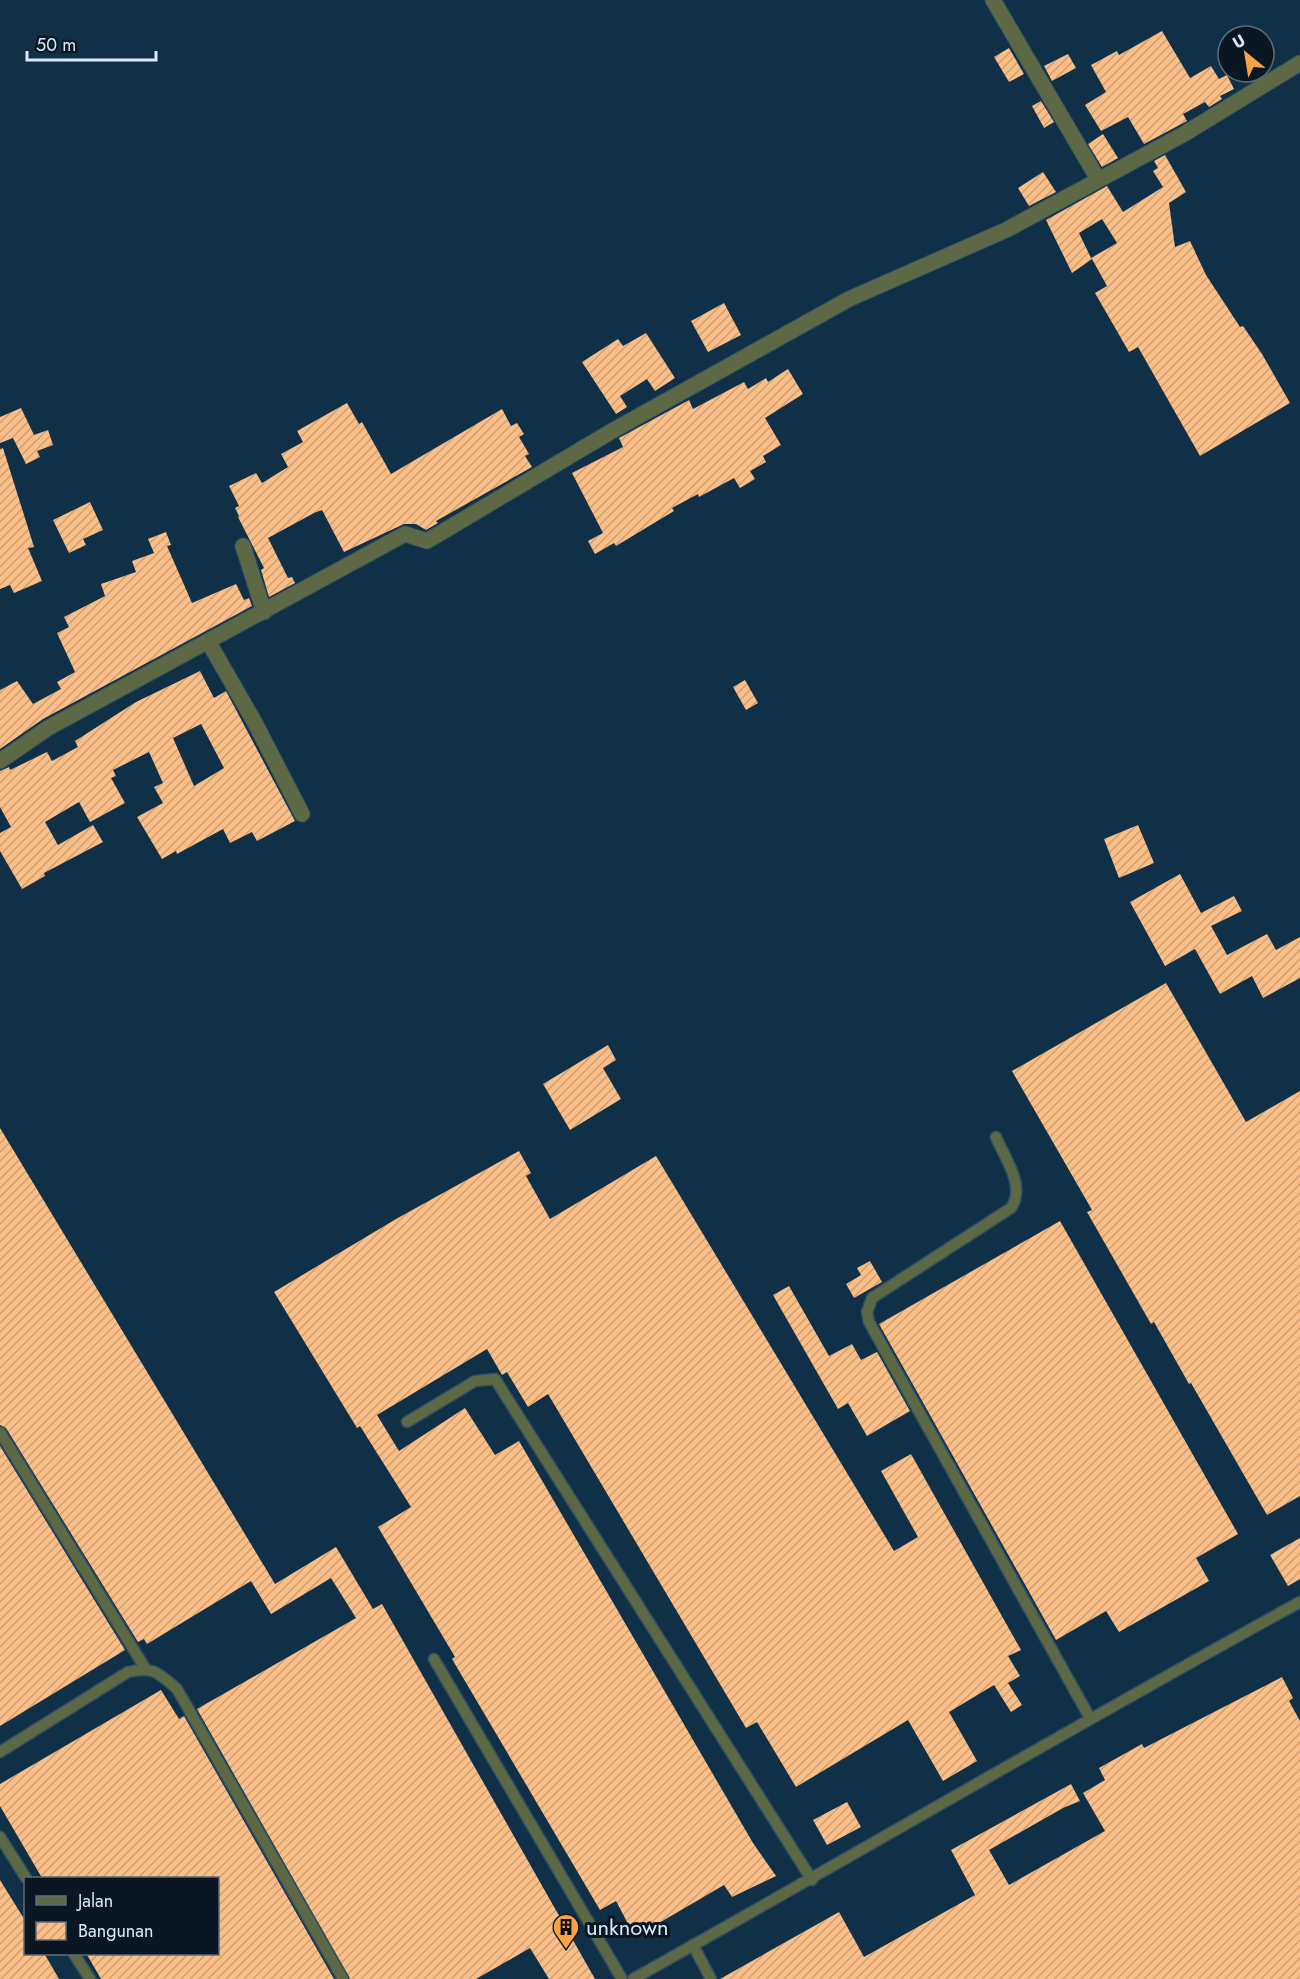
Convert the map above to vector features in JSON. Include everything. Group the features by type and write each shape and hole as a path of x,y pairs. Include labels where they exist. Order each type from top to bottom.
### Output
{"street":[{"path":"993,0 1098,179"},
{"path":"0,761 48,728 209,643 405,534 427,541 612,431 849,299 1006,230 1184,134 1300,63"},
{"path":"243,546 264,612"},
{"path":"209,643 255,723 302,814"}],"lane":[{"path":"996,1137 1018,1186 1018,1199 1011,1208 872,1298 867,1312 869,1322 1090,1718"},
{"path":"407,1422 475,1381 495,1379 812,1880"},
{"path":"0,1432 145,1668 160,1674 177,1689 343,1979"},
{"path":"633,1979 812,1880 1090,1718 1300,1602"},
{"path":"434,1659 622,1979"},
{"path":"0,1752 113,1679 145,1668"},
{"path":"0,1837 25,1877"},
{"path":"693,1945 711,1979"},
{"path":"75,1955 90,1979"}],"building":[{"path":"1162,31 1190,78 1211,66 1216,74 1216,84 1232,84 1234,89 1220,96 1222,99 1209,107 1205,102 1183,114 1187,121 1144,144 1128,117 1101,131 1085,105 1106,92 1091,65 1117,51 1119,55"},
{"path":"1009,48 1024,74 1009,82 994,57"},
{"path":"1068,54 1076,68 1052,81 1044,66"},
{"path":"1041,101 1054,122 1044,128 1032,106"},
{"path":"1103,134 1118,158 1102,167 1088,144"},
{"path":"1165,155 1186,192 1169,203 1175,247 1190,241 1206,275 1240,327 1243,326 1262,354 1290,403 1200,456 1138,347 1129,352 1095,293 1107,286 1092,259 1072,273 1046,220 1107,186 1123,212 1163,187 1153,171 1158,168 1154,161","holes":["1102,219 1117,243 1091,258 1079,233"]},
{"path":"1043,172 1056,192 1029,206 1018,188"},
{"path":"724,303 741,335 708,352 691,321"},
{"path":"646,333 675,378 655,391 647,379 620,396 627,407 616,414 582,362 618,339 623,346"},
{"path":"788,369 803,394 765,418 781,445 763,456 766,462 750,471 755,479 740,488 734,478 699,497 698,494 672,508 674,511 616,546 614,543 595,554 588,541 603,533 572,473 623,447 619,438 689,400 693,409 744,382 748,389 766,378 768,382"},
{"path":"347,403 359,424 362,422 391,474 502,409 511,426 517,423 524,434 519,437 529,454 525,456 532,467 436,521 438,523 426,530 416,524 404,524 344,552 322,510 314,513 268,538 288,578 292,577 295,583 269,597 261,570 264,568 238,517 235,508 239,506 229,486 256,473 262,483 288,467 281,454 303,442 297,431"},
{"path":"21,408 34,435 48,430 53,445 37,451 40,457 26,464 13,438 0,443 0,417"},
{"path":"3,448 34,547 28,548 42,581 14,593 10,585 0,589 0,449"},
{"path":"90,502 103,530 83,539 86,545 69,553 53,520"},
{"path":"166,532 171,545 167,546 192,603 236,584 244,600 249,598 252,606 43,719 0,749 0,690 17,681 33,704 61,689 57,682 75,672 57,633 69,627 64,617 105,596 101,584 136,572 132,561 154,553 148,539"},
{"path":"200,671 214,698 226,691 295,821 257,841 252,832 230,843 223,829 177,854 176,851 162,859 137,817 163,803 154,787 163,783 149,752 113,770 116,776 111,778 125,803 90,822 79,802 45,822 58,845 93,825 103,842 44,873 45,876 22,889 0,851 0,833 11,827 0,807 0,771 9,767 10,770 47,752 52,761 78,747 75,741 136,702","holes":["201,724 224,768 194,786 173,738"]},
{"path":"745,680 758,703 746,710 733,687"},
{"path":"1138,825 1154,863 1119,878 1104,839"},
{"path":"1180,874 1201,913 1234,896 1242,911 1211,926 1227,955 1267,934 1276,950 1300,937 1300,978 1263,998 1252,976 1220,994 1195,949 1165,966 1130,902"},
{"path":"1166,983 1246,1122 1300,1091 1300,1496 1267,1515 1154,1322 1151,1324 1087,1212 1092,1210 1012,1071"},
{"path":"608,1045 616,1060 603,1068 621,1099 570,1130 543,1084"},
{"path":"0,1128 275,1584 336,1547 373,1609 382,1604 595,1979 549,1979 530,1948 476,1979 350,1979 197,1709 356,1618 331,1578 271,1614 251,1581 147,1644 144,1639 138,1642 6,1428 0,1425"},
{"path":"519,1151 531,1173 526,1176 550,1219 656,1156 894,1551 918,1537 881,1471 911,1454 1021,1650 1008,1656 1020,1676 1008,1683 1022,1705 1011,1712 994,1685 949,1712 977,1761 943,1781 908,1720 796,1787 757,1722 746,1728 548,1394 528,1407 507,1372 502,1375 487,1349 377,1415 399,1451 465,1408 495,1455 519,1441 753,1843 776,1876 732,1897 724,1885 635,1937 616,1901 600,1910 452,1659 455,1657 378,1527 411,1507 360,1426 357,1428 274,1292 396,1219"},
{"path":"1060,1221 1238,1534 1196,1558 1209,1581 1119,1632 1106,1611 1056,1640 879,1324"},
{"path":"870,1261 882,1282 854,1298 846,1284 861,1275 857,1268"},
{"path":"789,1286 829,1356 852,1344 861,1360 877,1352 910,1411 867,1436 848,1403 838,1409 773,1295"},
{"path":"0,1446 125,1650 0,1726"},
{"path":"1300,1538 1300,1579 1288,1586 1270,1555"},
{"path":"1282,1677 1293,1698 1289,1701 1300,1721 1300,1979 720,1979 839,1912 864,1957 975,1895 951,1850 1071,1784 1080,1801 1063,1808 989,1850 1009,1885 1105,1831 1083,1793 1105,1780 1099,1768 1142,1744 1144,1748"},
{"path":"161,1690 179,1719 184,1716 334,1979 101,1979 87,1955 219,1955 219,1877 41,1877 0,1806 0,1784"},
{"path":"847,1802 861,1827 827,1845 813,1820"},
{"path":"0,1880 24,1919 24,1955 45,1955 59,1979 0,1979"}],"place":[{"name":"unknown","path":"566,1950"}]}
